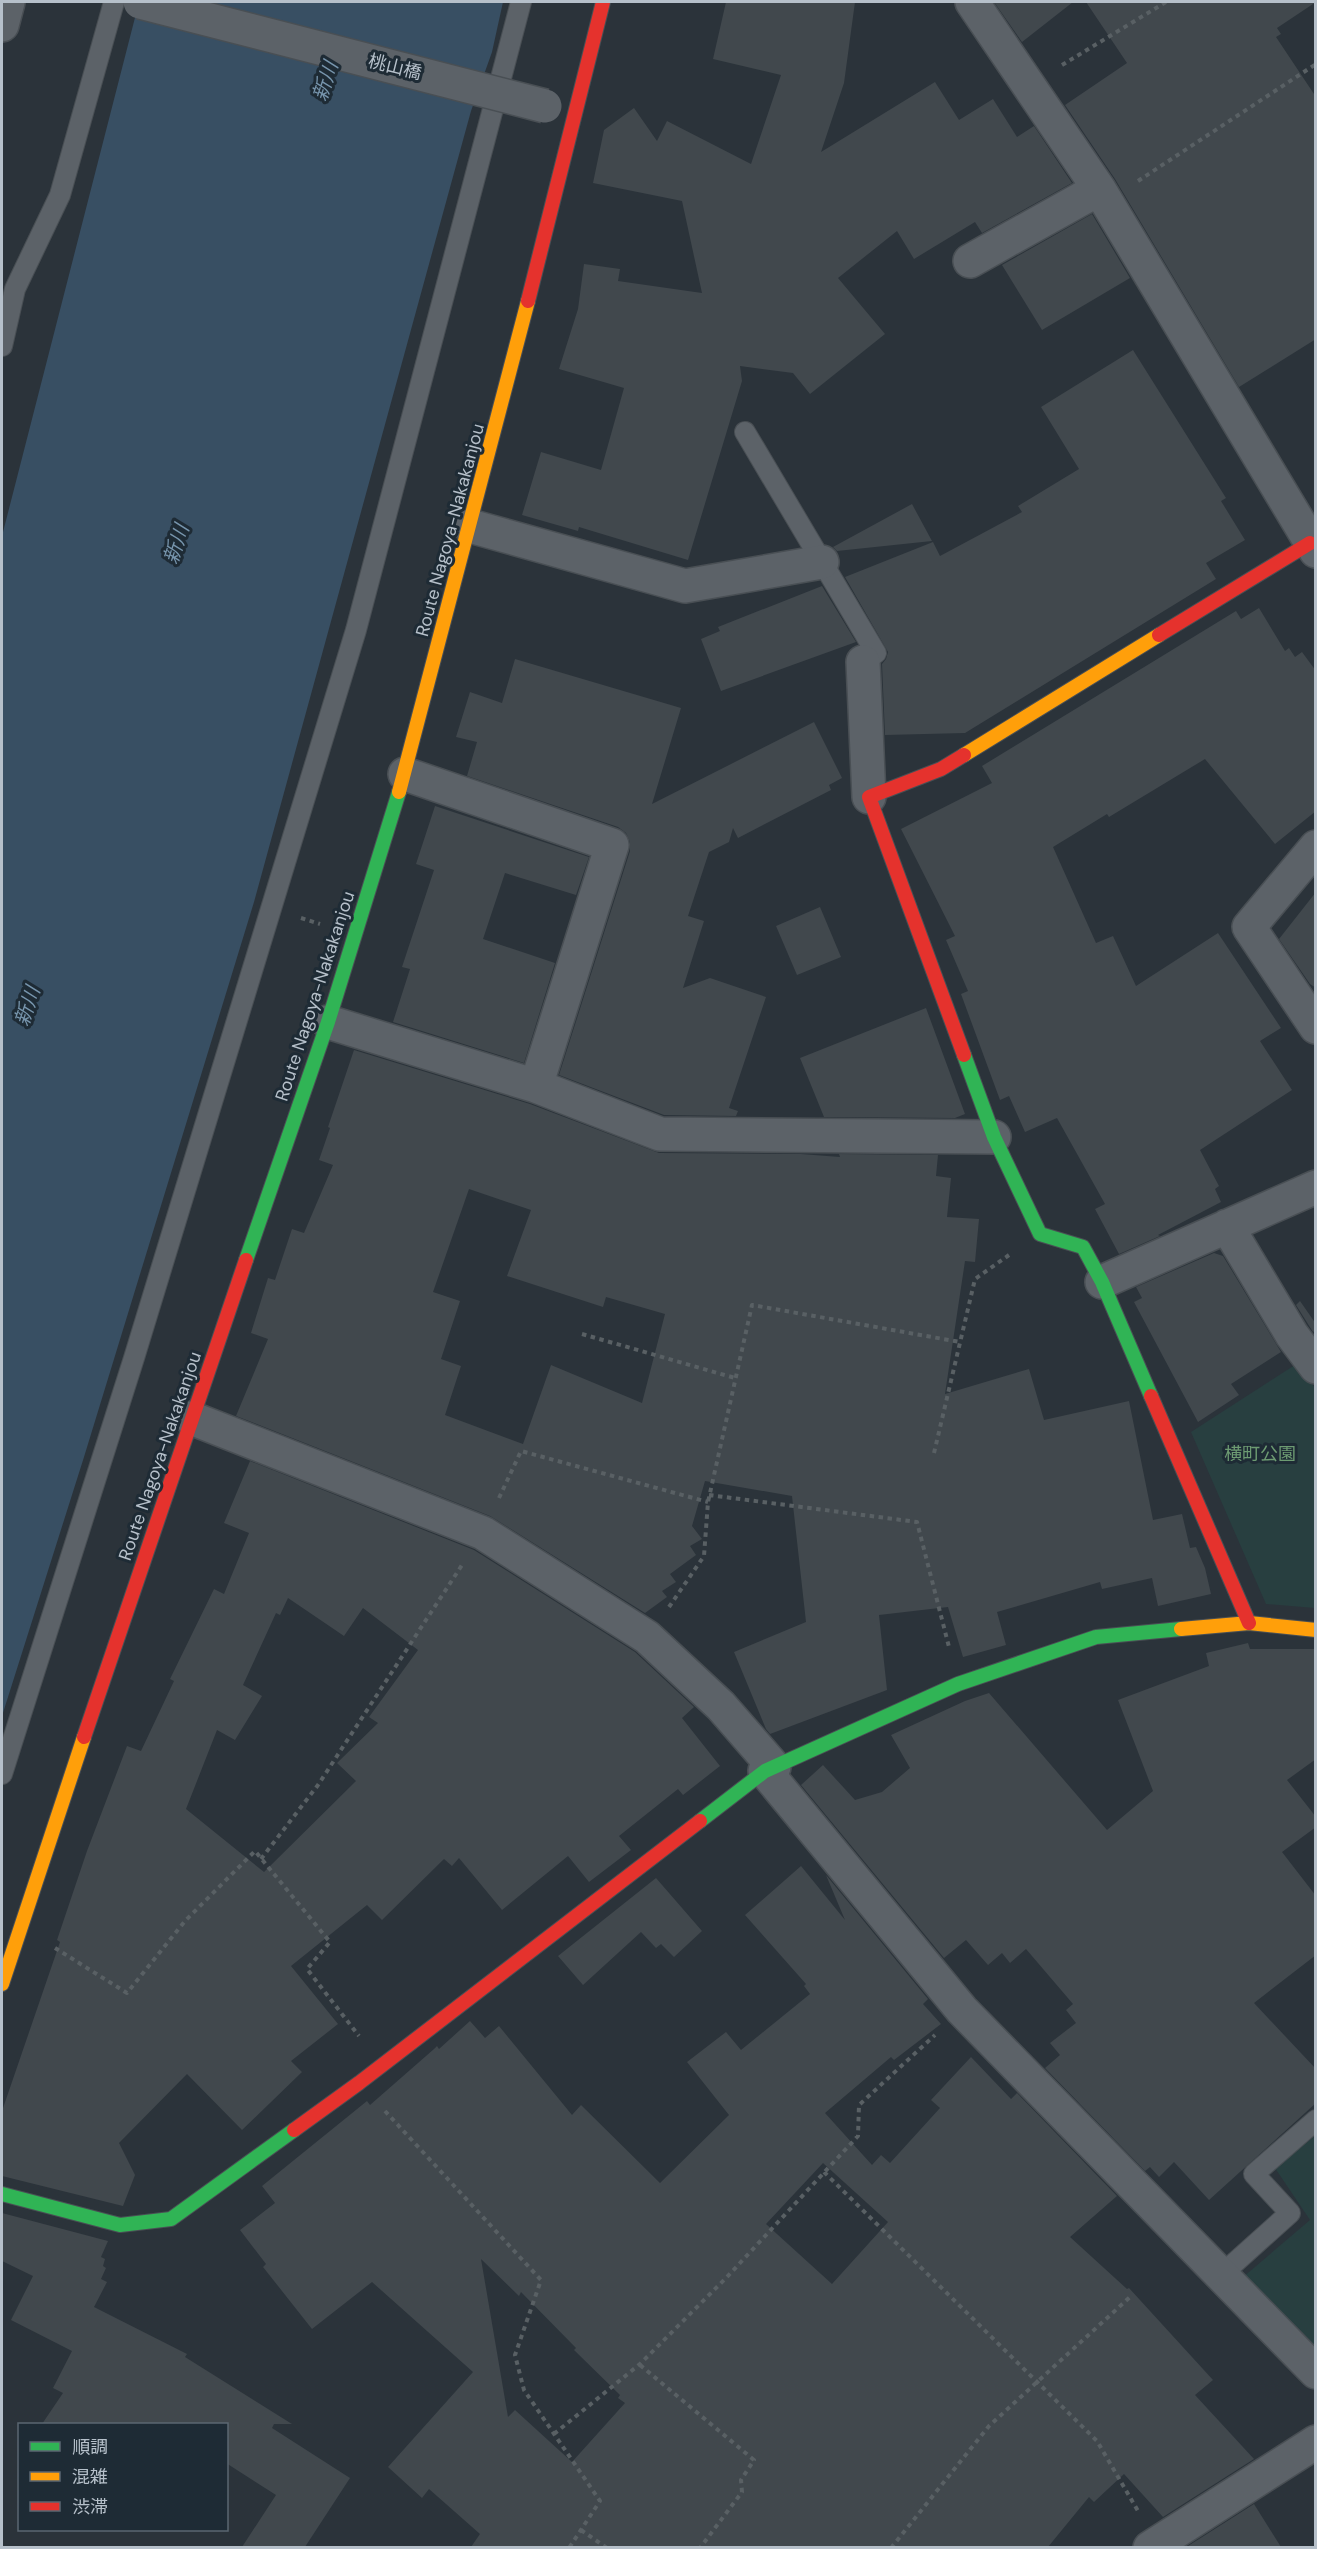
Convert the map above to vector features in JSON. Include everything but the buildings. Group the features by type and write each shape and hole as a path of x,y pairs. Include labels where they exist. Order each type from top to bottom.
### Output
{"street":[{"path":"2,25 8,2"},
{"name":"桃山橋","path":"140,2 545,106 578,109"},
{"name":"Route Nagoya-Nakakanjou","path":"2,1984 191,1418 328,1022 405,774 578,109 603,2"},
{"path":"869,797 941,769 1313,547 1102,195 972,2"},
{"path":"970,261 1102,195"},
{"path":"470,526 685,586 822,562"},
{"path":"863,662 869,797 994,1137 1040,1234 1083,1246 1102,1282 1249,1623"},
{"path":"405,774 612,845 536,1086"},
{"path":"1316,847 1250,927 1316,1027"},
{"path":"328,1022 536,1086 660,1134 994,1137"},
{"path":"1102,1282 1316,1187"},
{"path":"1227,1226 1292,1335 1316,1367"},
{"path":"191,1418 483,1533 647,1637 721,1706 962,2010 1316,2372"},
{"path":"2,2194 120,2224 171,2219 359,2083 770,1769 958,1684 1096,1636 1249,1623 1316,1630"},
{"path":"1152,2546 1316,2442"}],"lane":[{"path":"2,346 15,289 60,195 114,2"},
{"path":"2,1774 134,1358 356,630 521,2"},
{"path":"593,2 598,22"},
{"path":"745,432 876,653 863,662"},
{"path":"1221,2274 1290,2213 1254,2174 1316,2120"}],"path":[{"path":"1029,85 1166,2"},
{"path":"1102,195 1316,64"},
{"path":"271,909 354,935"},
{"path":"934,1453 975,1279 1040,1234"},
{"path":"647,1637 704,1557 709,1495 752,1305 960,1342"},
{"path":"582,1334 735,1378"},
{"path":"261,1859 318,1785 483,1533 521,1451 708,1502"},
{"path":"709,1495 917,1522 958,1684"},
{"path":"21,1926 126,1993 186,1921 255,1851 330,1942 307,1969 382,2065"},
{"path":"554,2434 640,2364 726,2277 858,2136 859,2105 962,2010"},
{"path":"359,2083 541,2280 515,2355 524,2390 600,2500 569,2547"},
{"path":"824,2172 1097,2441 1152,2546"},
{"path":"891,2547 989,2426 1130,2297"},
{"path":"640,2364 754,2460 741,2481 742,2492 700,2547"},
{"path":"581,2530 607,2547"}],"green space":[{"name":"横町公園","path":"1298,1363 1315,1388 1315,1608 1266,1604 1191,1432"},
{"path":"1315,2136 1315,2350 1242,2278 1310,2220 1275,2168"}],"water":[{"name":"新川","path":"139,2 503,2 492,52 471,111 254,902 2,1716 2,536"}],"traffic: fast":[{"path":"246,1260 328,1022 399,792"},
{"path":"964,1055 994,1137 1040,1234 1083,1247 1102,1282 1151,1396"},
{"path":"700,1821 765,1771 958,1684 1096,1637 1181,1629"},
{"path":"2,2194 120,2225 171,2219 294,2130"}],"traffic: slow":[{"path":"399,792 528,301"},
{"path":"964,755 1159,635"},
{"path":"1181,1629 1249,1623 1316,1630"},
{"path":"2,1984 84,1737"}],"traffic: jam":[{"path":"528,301 603,2"},
{"path":"1159,635 1310,543"},
{"path":"964,755 941,769 869,797 964,1055"},
{"path":"84,1737 246,1260"},
{"path":"1151,1396 1249,1623"},
{"path":"294,2130 359,2083 700,1821"}]}
